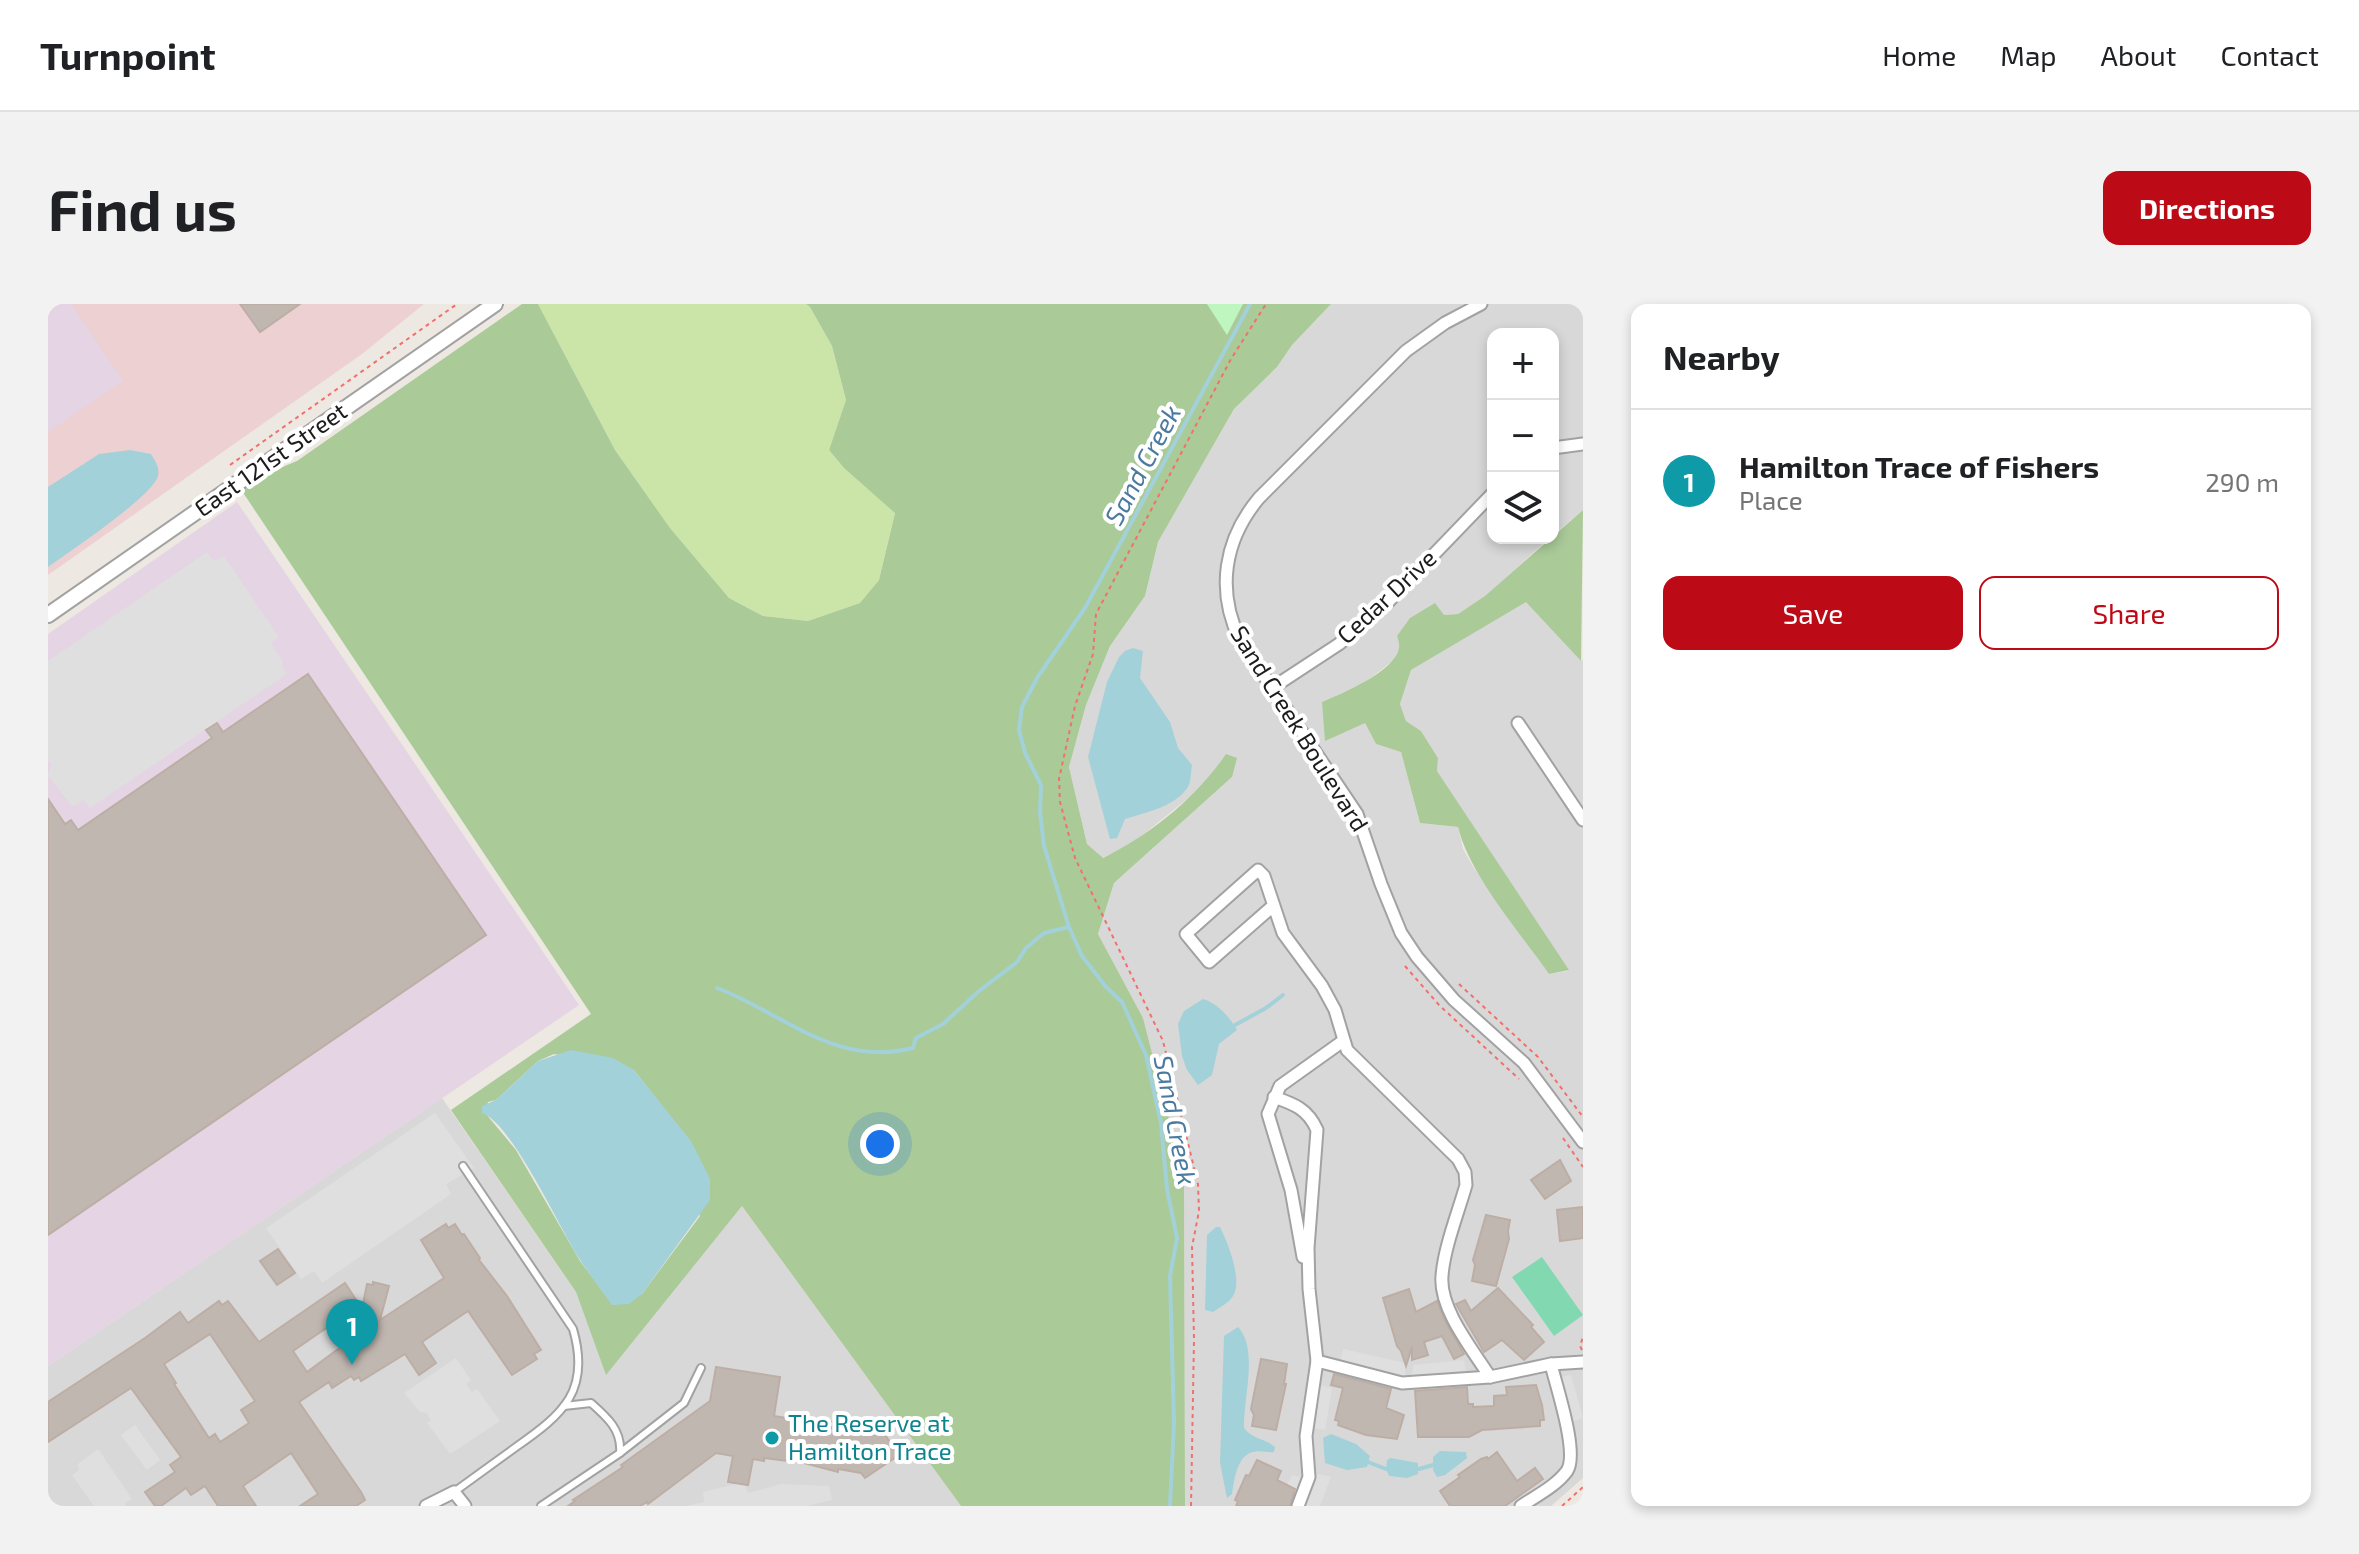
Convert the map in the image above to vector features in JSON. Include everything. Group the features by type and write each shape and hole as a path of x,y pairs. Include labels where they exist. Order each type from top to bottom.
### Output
{"street":[{"name":"East 121st Street","path":"48,615 495,304"},
{"name":"Sand Creek Boulevard","path":"1481,304 1425,336 1386,369 1259,498 1240,524 1228,555 1227,604 1240,640 1357,814 1401,933 1454,1000 1524,1063 1583,1142"},
{"path":"1559,447 1583,444"},
{"name":"Cedar Drive","path":"1272,688 1339,644 1389,601 1487,499"},
{"path":"1518,723 1583,820"},
{"path":"1273,906 1209,962 1186,934 1258,870 1267,882 1283,933 1312,969 1335,1010 1343,1041 1353,1058 1428,1126 1458,1159 1465,1172 1466,1185 1443,1268 1442,1285 1451,1313 1490,1377"},
{"path":"1298,1506 1309,1477 1306,1436 1317,1361 1309,1289 1291,1190 1268,1114 1274,1097 1286,1080 1343,1041"},
{"path":"1274,1097 1294,1104 1309,1114 1317,1130 1308,1248 1309,1289"},
{"path":"1317,1361 1402,1383 1490,1377 1551,1364 1583,1362"},
{"path":"1521,1506 1557,1481 1570,1465 1570,1446 1551,1364"},
{"path":"426,1506 454,1492 465,1506"}],"lane":[{"path":"454,1492 554,1419 574,1387 580,1365 573,1329 463,1166"},
{"path":"541,1506 620,1453 684,1403 701,1368"},
{"path":"564,1406 591,1403 621,1439 620,1453"}],"path":[{"path":"230,465 457,304"},
{"path":"1191,1506 1194,1351 1192,1247 1199,1211 1198,1184 1163,1041 1075,858 1060,802 1059,779 1075,706 1093,654 1096,614 1231,359 1266,304"},
{"path":"1405,966 1439,1005 1521,1081"},
{"path":"1558,1130 1583,1167"},
{"path":"1583,1337 1580,1346 1583,1351"},
{"path":"1562,1506 1583,1487"}],"shaded area":[{"path":"48,304 424,304 362,354 48,575"},
{"path":"48,304 71,304 123,381 48,432"},
{"path":"1331,304 1583,304 1583,510 1559,530 1559,328 1487,328 1487,544 1542,544 1486,596 1458,614 1444,615 1400,647 1394,660 1365,682 1322,702 1365,723 1376,744 1401,752 1420,823 1458,827 1463,849 1474,868 1549,974 1562,972 1568,971 1437,771 1438,758 1421,731 1406,721 1400,704 1411,670 1526,601 1581,661 1583,659 1583,1478 1551,1506 1185,1506 1184,1177 1143,1018 1098,934 1114,883 1232,777 1226,754 1207,783 1130,845 1102,858 1087,844 1069,767 1086,705 1110,646 1145,596 1158,542 1234,409 1277,367 1292,345"},
{"path":"237,502 579,1005 48,1366 48,634"},
{"path":"207,552 214,561 224,556 279,637 272,642 272,646 287,674 90,808 83,800 73,807 48,776 51,764 48,761 48,661"},
{"path":"442,1098 576,1292 606,1374 742,1206 961,1506 48,1506 48,1366"},
{"path":"435,1113 474,1168 446,1184 451,1194 322,1283 314,1271 301,1279 266,1228"},
{"path":"1343,1349 1405,1363 1405,1374 1409,1376 1413,1365 1464,1360 1467,1378 1402,1383 1339,1367"},
{"path":"456,1358 471,1380 466,1384 472,1392 477,1389 500,1421 450,1454 427,1423 431,1420 427,1413 420,1412 404,1393"},
{"path":"1571,1375 1583,1418 1565,1424 1555,1378"},
{"path":"1314,1384 1332,1388 1325,1430 1307,1427"},
{"path":"135,1425 160,1460 147,1470 121,1435"},
{"path":"98,1449 132,1499 125,1503 126,1506 94,1506 72,1475 79,1470 78,1464"},
{"path":"1309,1472 1331,1477 1320,1506 1277,1506 1292,1475 1308,1480"},
{"path":"744,1482 748,1493 781,1484 829,1486 832,1500 807,1506 686,1506 704,1502 703,1492"}],"green space":[{"path":"522,304 538,304 615,450 670,528 729,598 763,616 808,621 860,603 879,580 895,513 844,468 829,450 846,400 832,346 806,304 1331,304 1292,345 1277,367 1234,409 1158,542 1145,596 1110,646 1086,705 1069,767 1087,844 1103,858 1171,814 1201,786 1226,754 1237,758 1232,777 1114,883 1098,934 1143,1018 1184,1177 1185,1506 961,1506 742,1206 606,1375 576,1292 451,1110 591,1014 242,491 256,478 297,461","holes":["554,1054 634,1070 665,1110 700,1216 642,1294 613,1305 580,1261 516,1150 486,1114 488,1102 496,1100 538,1061"]},
{"path":"538,304 806,304 810,307 832,346 846,400 829,450 844,468 895,512 879,580 860,603 808,621 763,616 729,598 670,528 615,450"},
{"path":"1207,304 1243,304 1227,335"},
{"path":"1583,510 1581,661 1526,602 1411,670 1400,704 1406,721 1421,731 1438,758 1437,771 1569,970 1549,974 1484,884 1464,846 1458,827 1420,823 1401,752 1376,744 1365,723 1325,741 1322,702 1366,681 1388,665 1399,648 1397,636 1410,618 1435,603 1444,615 1458,614 1485,596 1544,544 1559,544 1559,531"},
{"path":"1542,1257 1583,1315 1554,1336 1512,1277"}],"water":[{"path":"130,450 151,454 158,470 153,485 109,523 48,567 48,487 99,454"},
{"path":"1133,648 1143,651 1140,678 1170,722 1178,748 1192,765 1191,778 1177,799 1125,819 1117,838 1110,839 1088,757 1107,682 1119,657"},
{"path":"1203,999 1223,1011 1237,1030 1219,1044 1212,1075 1198,1085 1182,1056 1178,1024 1184,1011"},
{"path":"571,1050 613,1058 634,1070 691,1141 710,1179 710,1200 642,1294 629,1304 612,1305 580,1260 521,1156 494,1121 482,1113 482,1106 496,1100 538,1061"},
{"path":"1220,1227 1227,1242 1236,1289 1227,1303 1213,1312 1205,1310 1207,1235"},
{"path":"1238,1327 1248,1348 1249,1361 1244,1428 1275,1447 1274,1452 1255,1451 1243,1458 1237,1469 1232,1494 1227,1498 1220,1463 1224,1336"},
{"path":"1331,1434 1356,1444 1370,1456 1367,1467 1347,1470 1325,1463 1323,1438"},
{"path":"1440,1451 1466,1452 1467,1458 1445,1475 1437,1477 1433,1470 1433,1457"},
{"path":"1387,1460 1418,1463 1418,1474 1407,1478 1389,1476"}],"building":[{"path":"240,304 300,304 260,332"},
{"path":"308,674 486,935 48,1235 48,799 65,824 71,820 78,830 212,738 206,730 217,723 223,732"},
{"path":"1560,1160 1571,1181 1545,1199 1531,1180"},
{"path":"1583,1207 1583,1238 1560,1241 1557,1210"},
{"path":"1486,1215 1510,1220 1509,1239 1496,1286 1472,1281 1473,1260"},
{"path":"446,1224 448,1228 455,1224 541,1350 534,1354 537,1359 512,1375 468,1311 422,1342 436,1363 419,1375 405,1354 361,1381 359,1377 354,1380 351,1376 332,1388 329,1382 299,1402 361,1492 365,1500 356,1506 300,1506 318,1494 291,1453 243,1486 256,1506 218,1506 205,1486 191,1495 186,1488 161,1506 155,1506 145,1492 175,1472 170,1465 181,1457 131,1388 48,1442 48,1402 180,1312 188,1323 219,1301 222,1305 228,1301 259,1342 345,1283 362,1309 367,1284 373,1285 373,1282 389,1286 380,1320 444,1278 421,1240","holes":["344,1316 357,1335 307,1372 293,1351","210,1334 255,1401 241,1410 249,1423 220,1442 215,1434 209,1438 164,1364"]},
{"path":"278,1249 295,1273 277,1285 260,1261"},
{"path":"1498,1288 1533,1325 1531,1327 1544,1342 1524,1360 1502,1340 1484,1352 1456,1304 1465,1300 1471,1311"},
{"path":"1409,1289 1416,1312 1437,1301 1464,1354 1454,1359 1442,1336 1424,1342 1428,1355 1412,1360 1412,1347 1406,1366 1383,1298"},
{"path":"1261,1359 1287,1364 1276,1430 1252,1426 1254,1415 1251,1409"},
{"name":"The Reserve at Hamilton Trace","path":"716,1367 780,1377 774,1416 799,1420 799,1416 880,1430 879,1434 885,1435 899,1455 865,1478 861,1473 838,1469 838,1472 804,1463 753,1459 748,1485 728,1482 733,1456 716,1453 648,1504 568,1506 710,1401"},
{"path":"1334,1374 1391,1389 1386,1408 1404,1415 1397,1439 1366,1435 1338,1425 1339,1421 1335,1420 1343,1388 1331,1385"},
{"path":"1536,1385 1544,1420 1540,1420 1540,1426 1482,1430 1469,1437 1418,1437 1415,1391 1467,1387 1468,1404 1473,1404 1473,1407 1494,1406 1494,1396 1507,1395 1506,1387"},
{"path":"1497,1452 1517,1481 1535,1468 1543,1479 1505,1506 1450,1506 1440,1491 1481,1459 1488,1459"},
{"path":"1257,1460 1281,1471 1277,1480 1295,1489 1290,1506 1236,1506 1238,1501 1235,1500 1246,1475 1249,1476"}],"waterway":[{"name":"Sand Creek","path":"1170,1506 1174,1423 1170,1276 1177,1238 1167,1189 1161,1123 1146,1055 1122,1002 1082,956 1069,927 1044,846 1041,785 1025,753 1019,730 1022,707 1037,678 1085,608 1250,304"},
{"path":"717,988 835,1044 859,1051 885,1052 913,1048 916,1038 943,1024 1017,962 1026,948 1044,933 1069,927"},
{"path":"1235,1025 1283,995"},
{"path":"1368,1462 1386,1469"},
{"path":"1419,1469 1433,1465"}],"place":[{"name":"Hamilton Trace of Fishers","path":"352,1365"},
{"name":"The Reserve at Hamilton Trace","path":"772,1438"}]}
